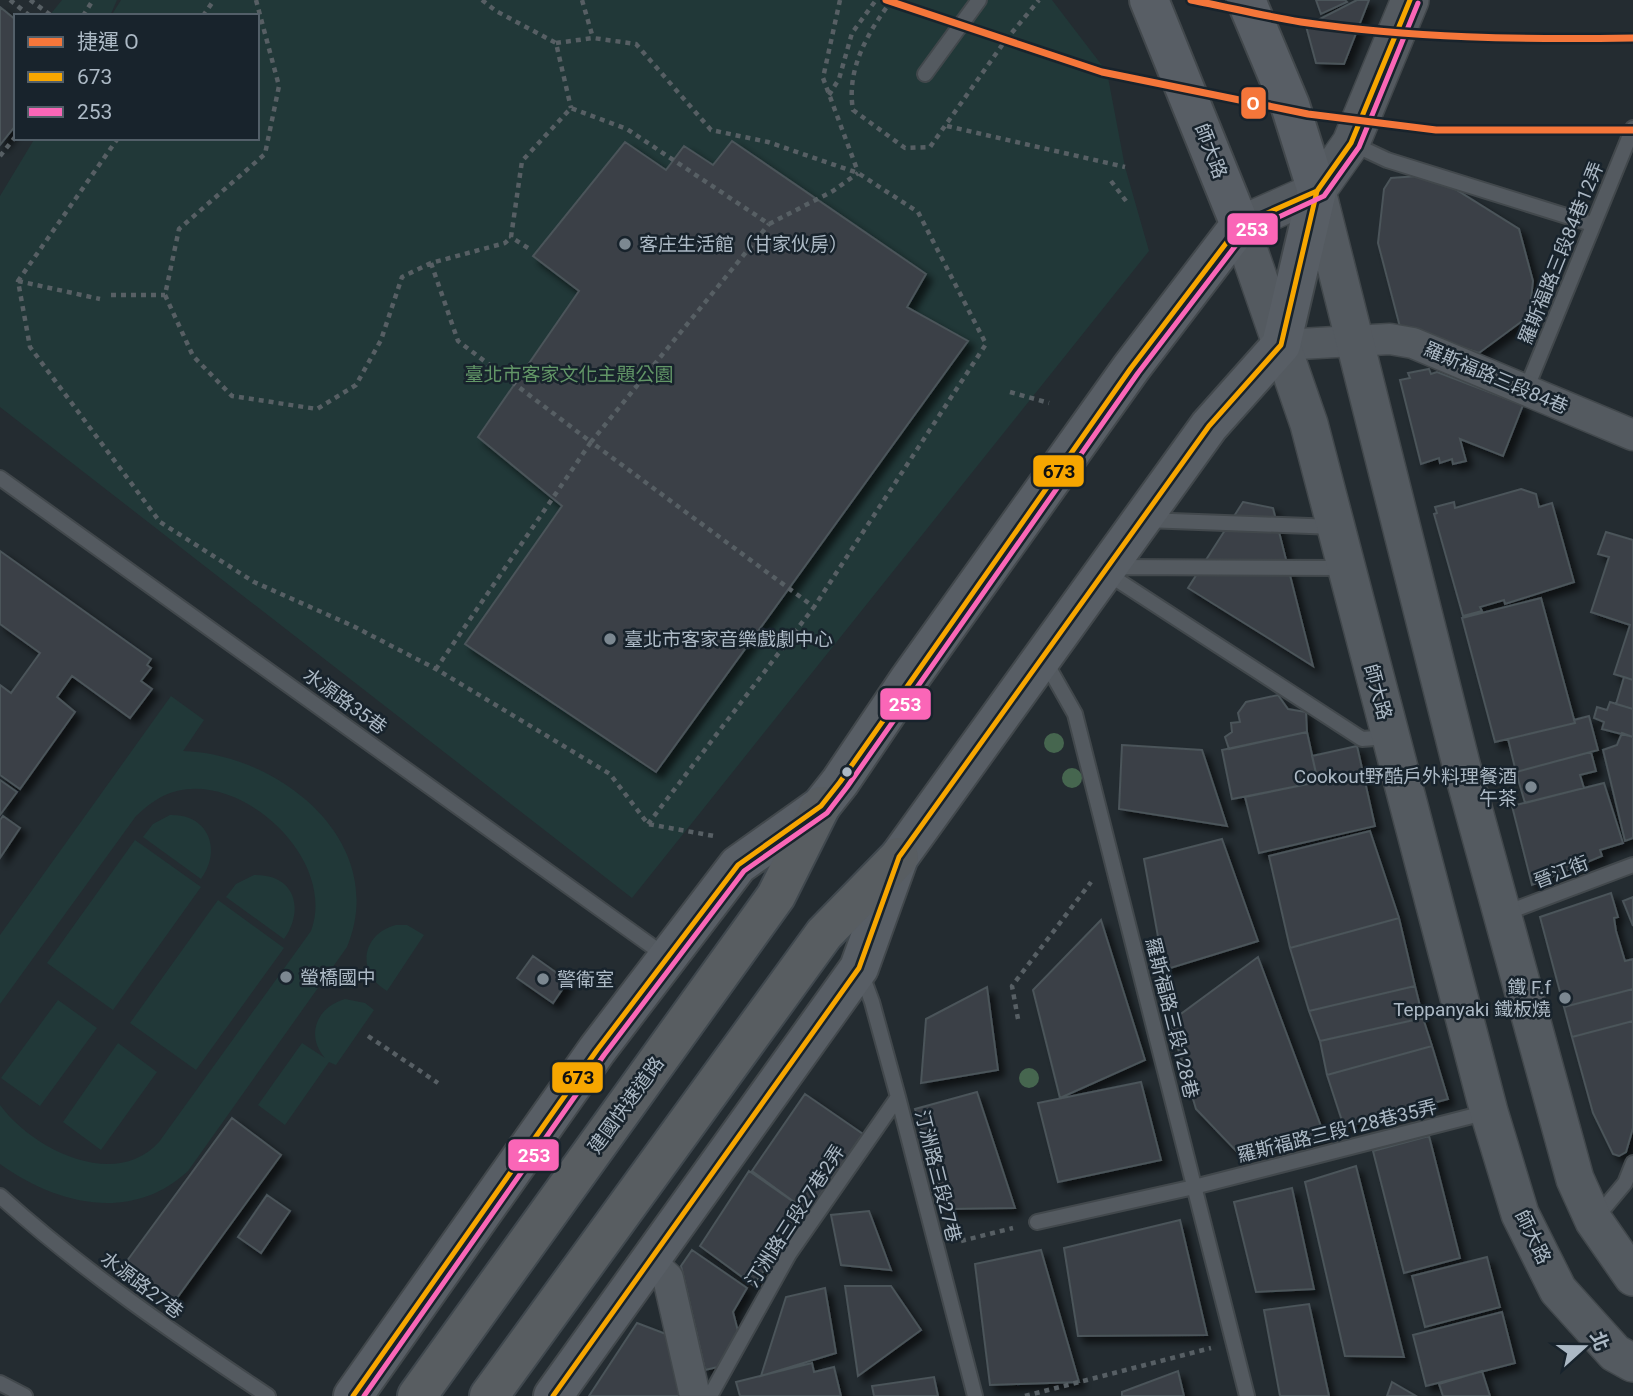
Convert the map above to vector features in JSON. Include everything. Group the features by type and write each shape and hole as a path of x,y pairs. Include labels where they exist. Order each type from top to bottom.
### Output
{"highway":[{"name":"建國快速道路","path":"416,1396 776,896 821,806"},
{"path":"489,1396 824,934 899,857"}],"main road":[{"name":"師大路","path":"1149,0 1240,225"},
{"path":"553,1396 859,968 899,857 1209,426 1281,345 1318,191 1290,105 1246,0"},
{"path":"354,1396 542,1125 738,865 821,806 1132,368 1240,225"}],"street":[{"path":"1240,225 1318,191 1351,143 1410,0"},
{"path":"1318,191 1458,751 1575,1179 1594,1221 1633,1277"},
{"name":"師大路","path":"1240,225 1309,424 1489,1112 1520,1213 1558,1290 1615,1353 1633,1363"},
{"name":"羅斯福路三段84巷","path":"1281,345 1390,339 1413,343 1633,435"},
{"path":"650,1261 668,1278 695,1396"}],"lane":[{"path":"925,74 979,0"},
{"name":"羅斯福路三段84巷12弄","path":"1525,392 1633,128"},
{"path":"1351,143 1387,159 1592,224"},
{"name":"水源路35巷","path":"0,478 667,957"},
{"path":"1141,520 1336,527"},
{"path":"1106,569 1346,568"},
{"path":"1106,569 1362,739 1390,737"},
{"name":"羅斯福路三段128巷","path":"1043,657 1075,714 1247,1396"},
{"name":"晉江街","path":"1503,914 1633,865"},
{"name":"汀洲路三段27巷","path":"859,968 872,1002 898,1097 975,1396"},
{"name":"汀洲路三段27巷2弄","path":"710,1396 789,1254 898,1097"},
{"name":"羅斯福路三段128巷35弄","path":"1037,1222 1194,1187 1489,1112"},
{"path":"1594,1221 1625,1183 1633,1163"},
{"name":"水源路27巷","path":"0,1196 38,1230 163,1325 268,1396"},
{"path":"0,1383 25,1396"}],"path":[{"path":"10,0 28,14"},
{"path":"30,0 49,14"},
{"path":"256,0 279,86 265,154 179,229 165,295 193,356 232,396 317,409 356,385 381,340 402,277 431,263 505,243 512,237 522,161 571,108"},
{"path":"482,0 496,11 556,43 593,38 636,44 711,130 768,142 858,173 918,212 986,344 814,607 648,824"},
{"path":"582,0 593,38"},
{"path":"840,0 823,78 858,173"},
{"path":"829,95 839,79 852,33 876,0"},
{"path":"892,0 866,35 849,90 853,110 905,148 930,147 1005,41 1039,0"},
{"path":"556,43 571,108"},
{"path":"571,108 627,129 769,224"},
{"path":"947,126 1125,167"},
{"path":"0,156 14,138"},
{"path":"117,140 18,281 30,347 160,522 254,582 353,626 436,669 610,774 648,824 718,837"},
{"path":"436,669 592,442 769,224 833,191 858,173"},
{"path":"1111,181 1129,205"},
{"path":"512,237 528,248"},
{"path":"431,263 458,341 814,607"},
{"path":"18,281 100,299"},
{"path":"111,295 165,295"},
{"path":"1010,392 1049,403"},
{"path":"1018,1019 1012,986 1111,856"},
{"path":"368,1036 438,1083"},
{"path":"936,1247 1037,1222"},
{"path":"1025,1396 1233,1343"}],"green space":[{"path":"62,0 117,0 111,14 51,14"},
{"name":"臺北市客家文化主題公園","path":"121,0 1052,0 1107,72 1125,167 1149,251 632,898 0,407 0,196 34,140 259,140 259,14 112,14"},
{"path":"171,696 204,720 183,751 220,756 256,768 289,787 318,811 340,840 353,872 356,909 347,947 188,1171 166,1187 143,1198 94,1202 70,1198 46,1190 0,1164 0,1105 32,1136 75,1158 98,1163 120,1163 141,1156 159,1142 311,931 316,904 311,877 298,851 280,828 257,809 231,796 204,789 177,791 155,801 136,816 0,1004 0,935"},
{"path":"170,815 194,820 208,836 210,857 201,879 143,837 153,824"},
{"path":"135,840 201,887 113,1010 47,963"},
{"path":"254,875 279,880 292,895 294,916 284,939 226,897 236,884"},
{"path":"218,900 284,948 196,1070 130,1023"},
{"path":"396,925 407,925 424,935 387,991 370,974 367,955 375,937"},
{"path":"345,999 365,1003 374,1010 336,1065 329,1062 285,1125 258,1105 302,1043 325,1058 316,1040 317,1023 327,1008"},
{"path":"58,1000 97,1028 40,1106 1,1078"},
{"path":"118,1043 157,1072 101,1150 63,1122"}],"building":[{"path":"1316,0 1345,0 1347,2 1321,14"},
{"path":"1357,0 1369,0 1344,64 1316,63 1306,26"},
{"path":"0,7 14,18 14,128 0,145"},
{"path":"732,141 926,274 907,307 968,341 656,772 465,644 562,506 478,437 579,291 533,256 625,142 666,170 684,146 713,165"},
{"path":"1418,176 1455,189 1519,229 1533,281 1529,316 1479,353 1400,327 1378,243 1384,189 1391,178"},
{"path":"1429,369 1431,374 1437,372 1523,405 1503,456 1460,439 1466,461 1453,464 1452,459 1440,463 1439,458 1421,464 1400,380 1410,378 1408,373"},
{"path":"1521,489 1536,494 1539,507 1552,503 1574,582 1505,604 1504,600 1480,607 1482,611 1463,616 1434,514 1437,513 1435,507 1454,502 1455,508"},
{"path":"1243,502 1273,508 1313,666 1188,588"},
{"path":"1606,532 1633,540 1633,680 1614,674 1630,625 1591,612 1609,557 1598,554"},
{"path":"0,551 151,659 147,665 151,668 141,681 152,689 130,718 72,676 57,697 75,712 20,789 0,775 0,685 11,693 40,653 0,624"},
{"path":"1541,598 1575,723 1495,742 1462,618"},
{"path":"1624,677 1633,680 1633,709 1616,704"},
{"path":"1278,695 1288,709 1306,712 1307,732 1229,749 1225,737 1232,732 1231,723 1240,722 1238,713 1246,702"},
{"path":"1610,702 1633,709 1633,737 1602,729 1604,722 1594,718 1597,707 1607,710"},
{"path":"1589,716 1598,750 1516,772 1508,739 1575,723 1574,720"},
{"path":"1307,732 1318,782 1232,799 1222,750"},
{"path":"1622,733 1633,737 1633,838 1625,841 1603,750 1617,745"},
{"path":"1122,745 1202,750 1227,826 1119,809"},
{"path":"1357,746 1375,826 1259,853 1245,797 1318,782 1312,756"},
{"path":"1591,752 1596,771 1580,775 1584,788 1525,803 1516,772"},
{"path":"0,780 17,792 0,815"},
{"path":"1604,783 1623,843 1600,850 1602,856 1532,885 1512,806"},
{"path":"3,816 20,828 0,858 0,820"},
{"path":"1370,831 1399,918 1290,948 1269,856"},
{"path":"1222,839 1258,941 1164,970 1144,859"},
{"path":"1611,893 1618,917 1614,918 1616,931 1625,961 1633,959 1633,989 1564,1007 1540,917"},
{"path":"1633,897 1633,926 1623,901"},
{"path":"1399,918 1415,986 1309,1011 1290,948"},
{"path":"1101,920 1145,1060 1060,1098 1033,990"},
{"name":"警衛室","path":"533,956 568,981 553,1003 517,978"},
{"path":"1258,957 1325,1137 1239,1154 1196,1109 1170,1022"},
{"path":"1415,986 1423,1018 1320,1041 1309,1011"},
{"path":"987,987 998,1070 921,1083 926,1019"},
{"path":"1633,989 1633,1021 1572,1037 1564,1007"},
{"path":"1423,1018 1432,1046 1327,1075 1320,1041"},
{"path":"1633,1021 1633,1128 1626,1152 1619,1156 1613,1154 1593,1113 1572,1037"},
{"path":"1432,1046 1448,1099 1344,1127 1327,1075"},
{"path":"1141,1082 1161,1160 1058,1182 1038,1103"},
{"path":"977,1092 1015,1208 947,1209 915,1109"},
{"path":"805,1094 863,1134 808,1212 752,1171"},
{"path":"232,1118 281,1155 174,1302 124,1265"},
{"path":"1429,1136 1460,1258 1404,1273 1373,1151"},
{"path":"1356,1166 1404,1357 1345,1356 1305,1182"},
{"path":"749,1171 808,1212 753,1285 700,1246"},
{"path":"1292,1188 1314,1289 1256,1292 1234,1202"},
{"path":"267,1195 290,1211 261,1253 238,1237"},
{"path":"869,1211 891,1270 841,1265 831,1215"},
{"path":"1180,1220 1207,1335 1078,1336 1064,1248"},
{"path":"692,1250 747,1288 733,1312 738,1331 718,1367 705,1370 681,1266"},
{"path":"1041,1250 1079,1382 990,1385 975,1264"},
{"path":"1487,1257 1500,1307 1425,1327 1412,1276"},
{"path":"845,1286 891,1286 921,1330 858,1376"},
{"path":"825,1288 836,1353 761,1376 786,1297"},
{"path":"1309,1304 1329,1396 1280,1396 1264,1310"},
{"path":"1502,1312 1515,1363 1426,1386 1413,1335"},
{"path":"637,1323 666,1334 681,1396 589,1396"},
{"path":"812,1363 814,1372 834,1367 841,1396 740,1396 736,1382"},
{"path":"1178,1371 1184,1396 1122,1396 1122,1392"},
{"path":"1482,1371 1490,1396 1443,1396 1439,1384"},
{"path":"934,1377 938,1396 874,1396 872,1386"},
{"path":"1392,1382 1416,1396 1387,1396"}],"metro line":[{"name":"O","path":"886,0 1102,72 1308,114 1436,130 1633,130"},
{"name":"O","path":"1191,0 1301,22 1384,32 1508,38 1633,38"}],"transit line":[{"name":"673","path":"553,1396 859,968 899,857 1209,426 1281,345 1317,191 1351,143 1410,0"},
{"name":"253","path":"364,1396 604,1055 744,871 827,813 847,787 1138,373 1246,232 1324,196 1359,147 1418,3"},
{"name":"673","path":"353,1396 597,1050 738,865 821,806 840,782 1131,368 1240,225 1317,191"}],"place":[{"name":"客庄生活館（甘家伙房）","path":"625,244"},
{"name":"臺北市客家音樂戲劇中心","path":"610,639"},
{"name":"Cookout野酷戶外料理餐酒 午茶","path":"1531,787"},
{"name":"螢橋國中","path":"286,977"},
{"name":"警衛室","path":"543,979"},
{"name":"鐵 F.f Teppanyaki 鐵板燒","path":"1565,998"}]}
